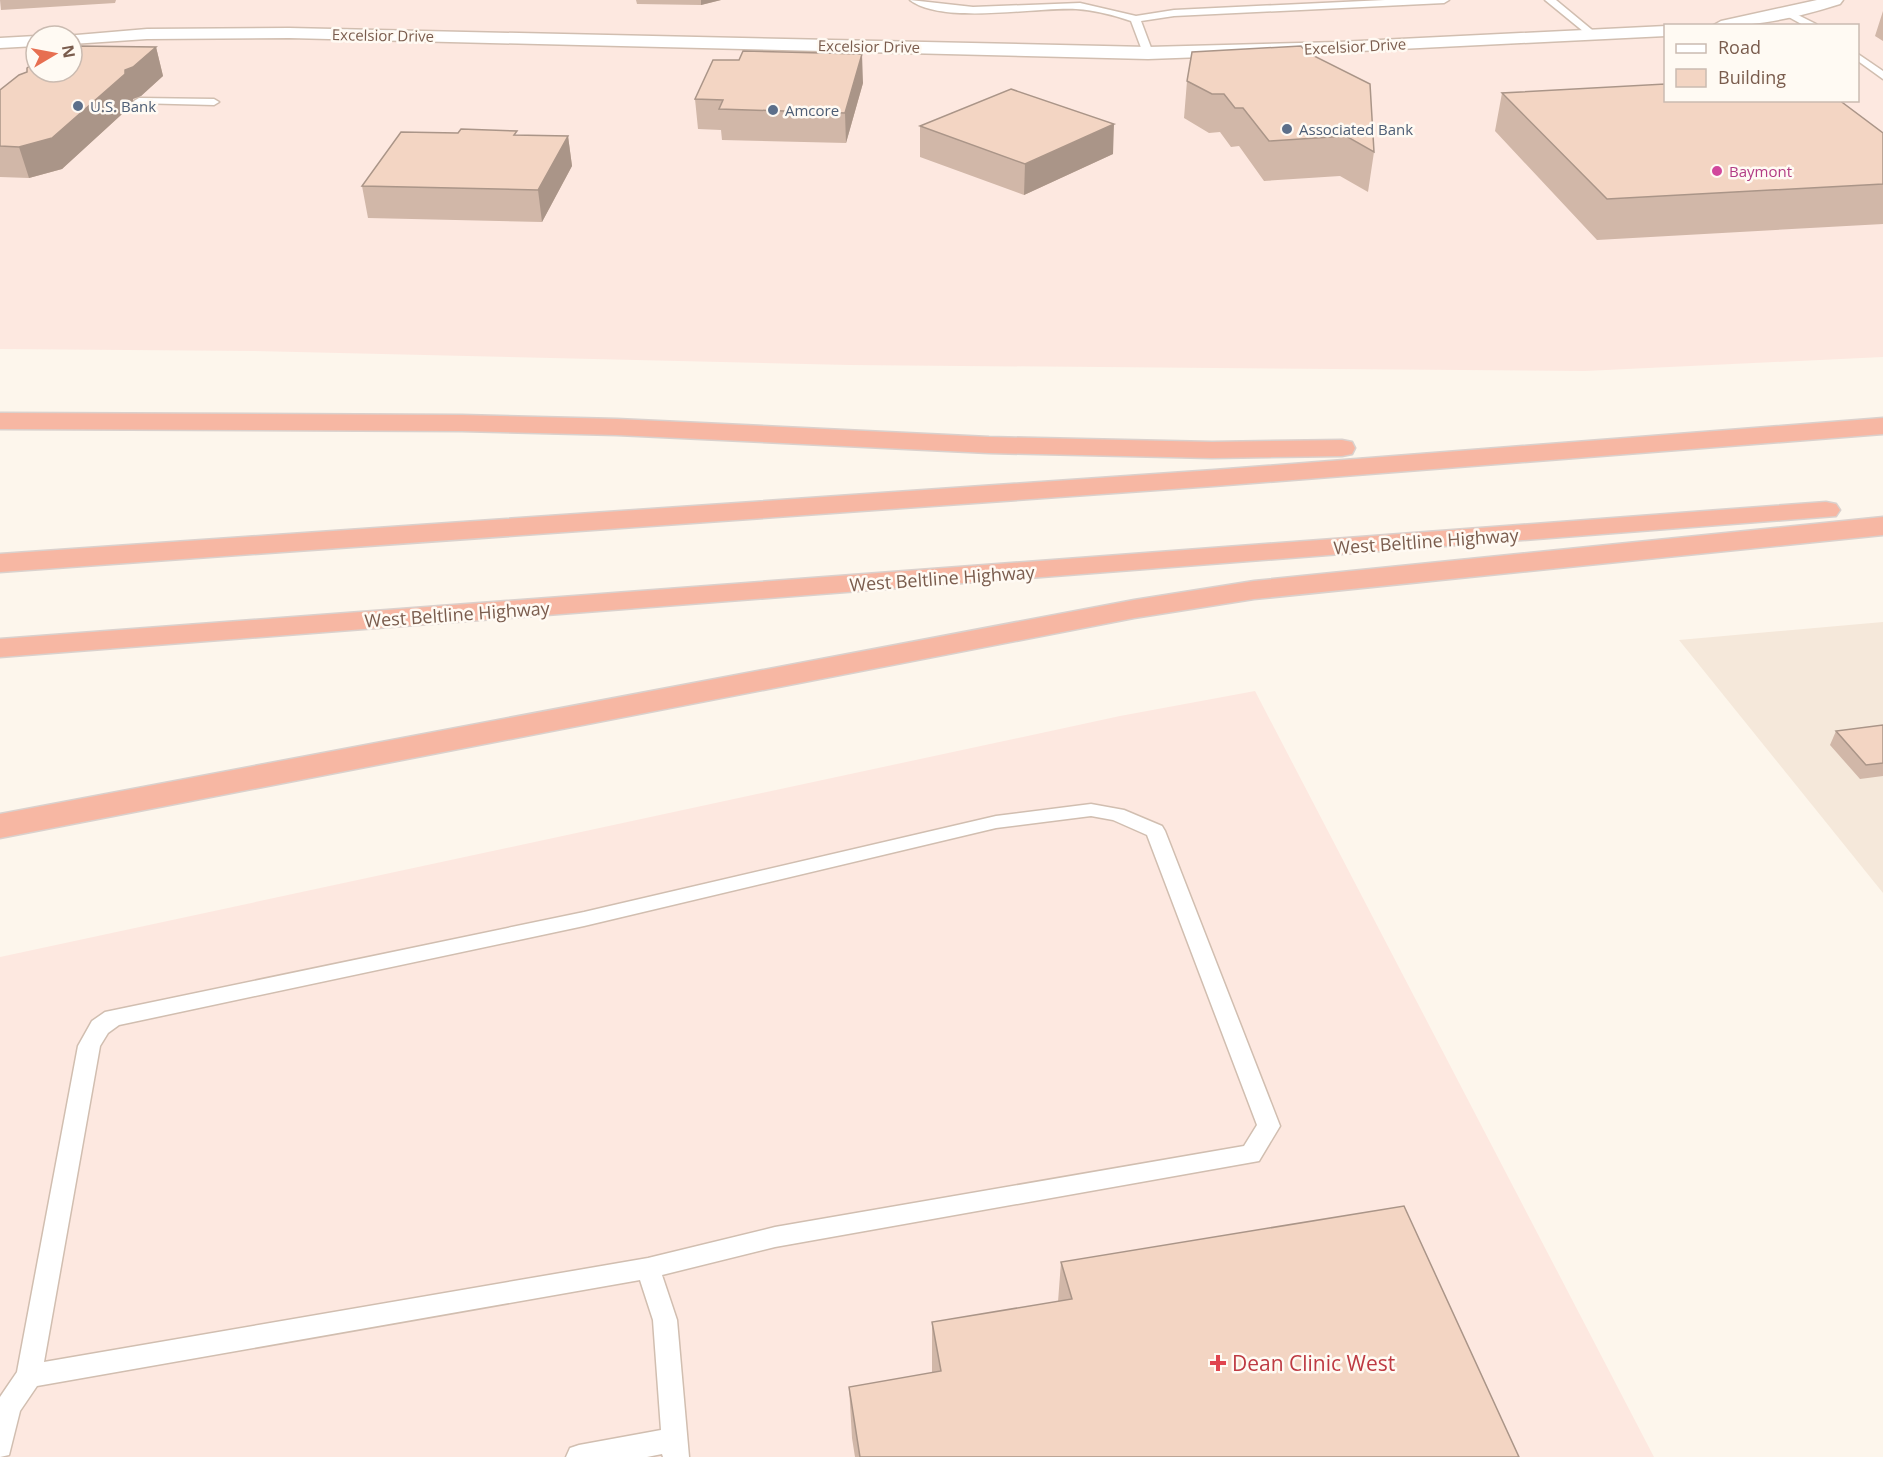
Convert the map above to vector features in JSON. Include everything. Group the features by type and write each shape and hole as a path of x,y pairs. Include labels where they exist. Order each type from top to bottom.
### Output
{"highway":[{"path":"0,421 462,423 617,427 989,445 1212,450 1398,447 1883,424"},
{"path":"0,563 1214,478 1883,424"},
{"name":"West Beltline Highway","path":"0,648 1883,505"},
{"path":"0,826 1145,607 1254,590 1883,526"}],"street":[{"path":"1731,24 1788,13 1834,0"},
{"name":"Excelsior Drive","path":"84,38 147,34 289,33 1148,52 1261,50 1664,31"},
{"path":"0,43 24,41"}],"lane":[{"path":"915,0 932,7 964,10 1073,6 1113,11 1135,20 1174,13 1444,0"},
{"path":"1550,0 1592,34"},
{"path":"1788,13 1809,24"},
{"path":"1135,20 1148,52"},
{"path":"1859,58 1883,76"},
{"path":"139,101 214,102"},
{"path":"0,1446 8,1407 29,1376 89,1046 100,1027 113,1018 584,919 996,822 1091,810 1117,814 1155,831 1269,1126 1251,1154 775,1237 648,1268 29,1376"},
{"path":"579,1457 675,1448 665,1320 648,1268"}],"shaded area":[{"path":"0,0 1883,0 1883,357 1585,371 849,365 254,351 0,349"},
{"path":"1883,622 1883,893 1679,640"},
{"path":"1255,691 1654,1457 0,1457 0,957 1120,716"}],"building":[{"path":"84,46 156,47 133,67 125,70 125,74 52,138 19,147 0,146 0,90 24,73 24,84 84,84"},
{"path":"1301,46 1306,52 1370,84 1374,152 1346,136 1269,141 1243,108 1235,108 1224,94 1212,94 1187,81 1192,52"},
{"path":"743,51 862,54 845,113 719,109 723,100 695,99 713,60 739,60"},
{"path":"1664,84 1664,102 1842,102 1883,133 1883,184 1607,199 1502,93"},
{"path":"1011,89 1114,124 1025,164 920,126"},
{"path":"461,129 517,131 514,135 568,136 538,190 362,186 401,132 458,133"},
{"path":"1883,725 1883,763 1866,765 1836,731"},
{"name":"Dean Clinic West","path":"1404,1206 1519,1457 860,1457 849,1387 941,1371 932,1322 1072,1299 1061,1262"}],"place":[{"name":"U.S. Bank","path":"78,106"},
{"name":"Amcore","path":"773,110"},
{"name":"Associated Bank","path":"1287,129"},
{"name":"Baymont","path":"1717,171"},
{"name":"Dean Clinic West","path":"1218,1363"}]}
